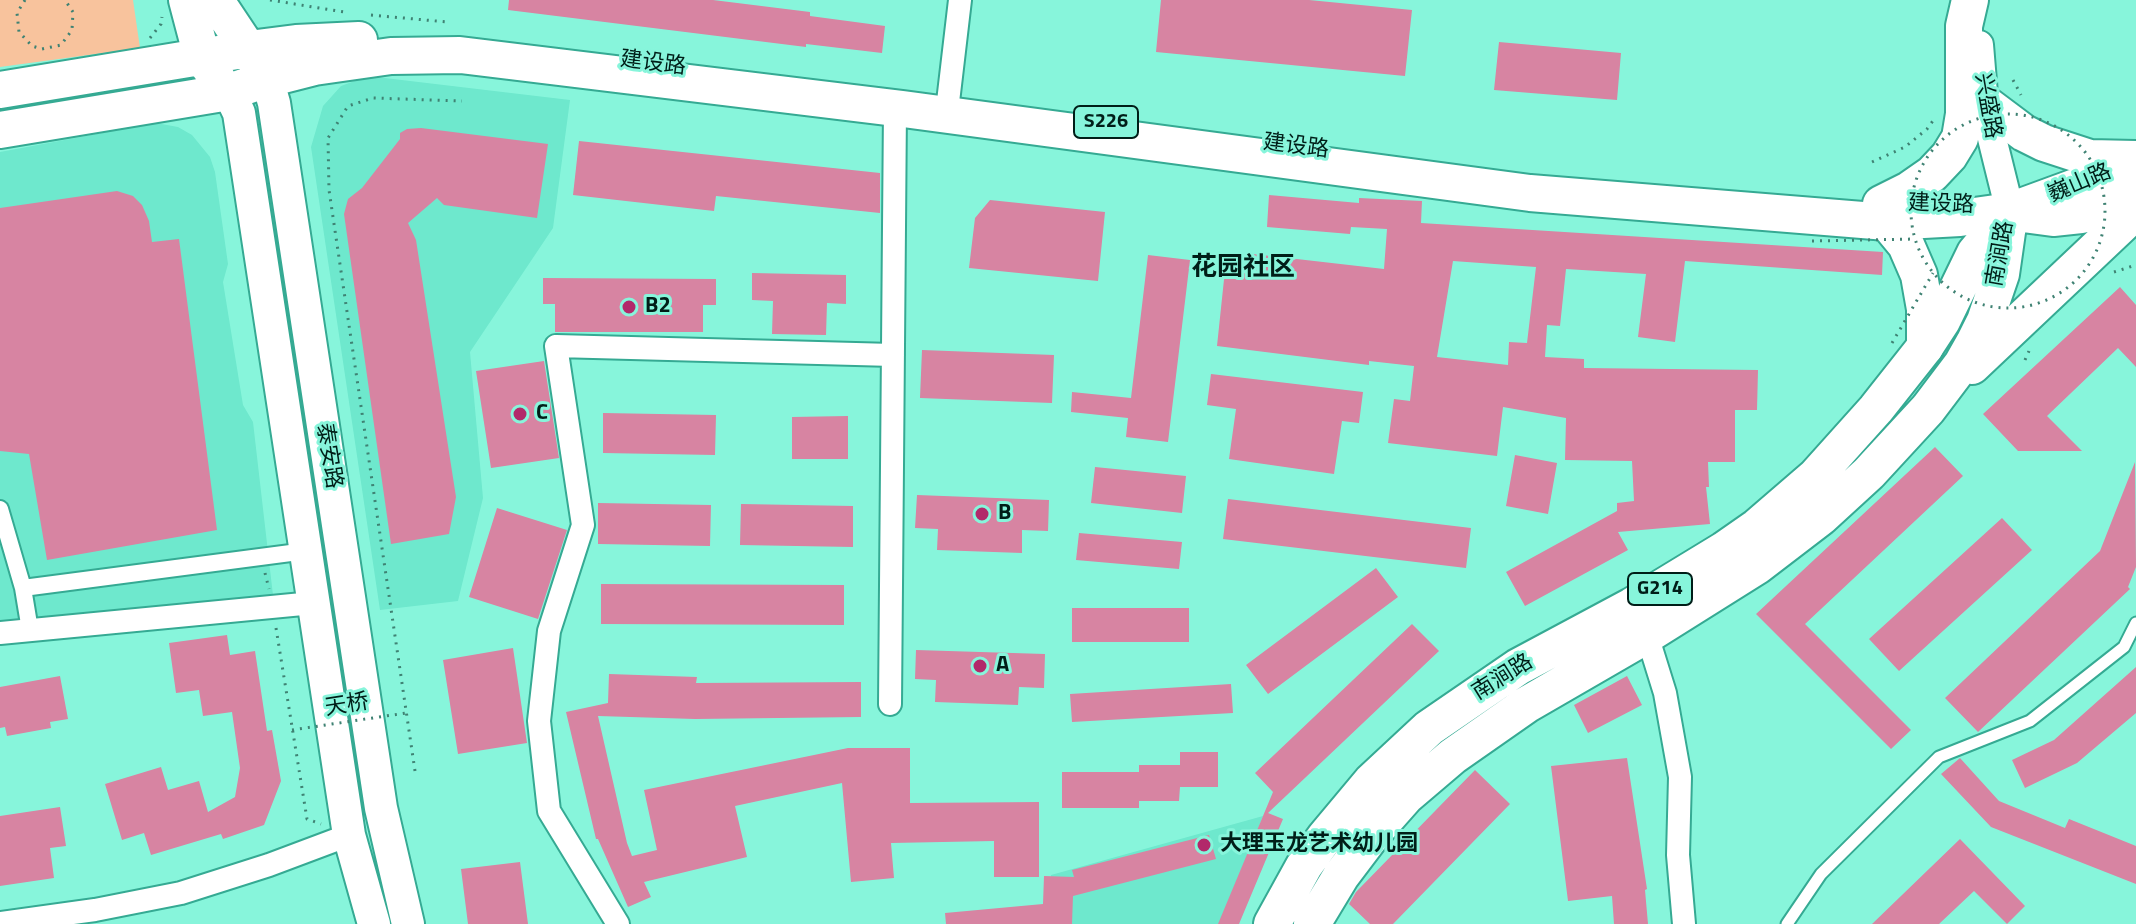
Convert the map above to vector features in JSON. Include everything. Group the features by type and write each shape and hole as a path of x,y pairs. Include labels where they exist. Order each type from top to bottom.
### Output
{"main road":[{"name":"泰安路","path":"219,0 220,7 258,64 274,103 381,808 408,924"},
{"path":"1908,345 1925,309 1919,275 1894,222 1909,190 1932,174 1960,138 1964,114 1964,26 1970,0"},
{"name":"泰安路","path":"175,7 202,57 229,92 239,113 349,835 374,924"},
{"name":"建设路","path":"0,130 229,92 258,64 296,43 454,38 1894,222"},
{"name":"建设路","path":"0,90 202,57 314,67 391,56 460,55 895,108 1530,193 1894,222 1963,203 2010,211"},
{"path":"1984,103 2024,133 2044,143 2090,158 2136,160"},
{"name":"巍山路","path":"2010,211 2081,185 2136,160"},
{"name":"巍山路","path":"2010,211 2041,217 2067,217 2108,208 2136,195"},
{"name":"南涧路","path":"1312,924 1362,846 1392,810 1423,781 1640,621 1815,477 1876,409 1908,345 1942,321 1975,253 2010,211"},
{"name":"南涧路","path":"1272,924 1304,866 1325,837 1400,752 1429,728 1494,681 1640,621 1757,566 1821,517 1869,473 1928,409 1962,364 1985,321 2001,274 2010,211"},
{"path":"1928,409 2129,222"}],"street":[{"path":"948,102 960,0"},
{"name":"兴盛路","path":"1977,0 1984,103 2010,211"},
{"path":"890,704 895,108"},
{"path":"618,924 549,811 539,721 549,631 583,525 556,346 893,355"},
{"path":"0,509 23,588 30,630"},
{"path":"23,588 306,551"},
{"path":"0,633 313,603"},
{"path":"1640,621 1665,693 1680,777 1678,855 1684,924"},
{"path":"0,923 95,910 181,893 349,835"}],"lane":[{"path":"1787,924 1821,874 1939,757 2030,721 2124,647 2136,623"}],"path":[{"path":"25,0 17,13 16,23 24,40 42,49 65,41 72,30 73,12 65,0"},
{"path":"270,0 347,12"},
{"path":"148,39 175,7"},
{"path":"362,14 447,22"},
{"path":"65,41 72,51"},
{"path":"415,771 329,190 328,138 348,106 373,98 462,101"},
{"path":"1872,162 1905,147 1927,129 1942,108"},
{"path":"1812,241 1894,222 1911,203 1920,171 1939,143 1967,123 2000,114 2033,117 2064,131 2077,142 2097,170 2106,203 2103,236 2089,267 2065,291 2034,305 2000,308 1967,300 1933,273 1894,222"},
{"path":"1908,345 1933,273"},
{"path":"283,675 307,819 349,835"},
{"name":"天桥","path":"292,730 406,713"}],"shaded area":[{"path":"0,0 133,0 140,48 0,67"},
{"path":"368,76 570,100 553,228 470,352 483,498 458,601 380,610 311,147 323,106 341,86"},
{"path":"156,123 178,127 192,135 210,157 215,172 228,264 223,282 243,405 253,422 274,604 0,627 0,152"},
{"name":"大理玉龙艺术幼儿园","path":"1263,816 1220,924 1049,924 1051,875"}],"building":[{"path":"509,0 713,0 810,12 810,16 885,26 882,53 806,44 806,47 508,10"},
{"path":"1161,0 1309,0 1412,10 1405,76 1156,52"},
{"path":"1499,42 1621,53 1617,100 1494,90"},
{"path":"421,128 548,144 537,218 444,205 437,198 408,223 416,240 456,497 449,534 391,544 344,214 348,199 362,188 400,139 400,133"},
{"path":"579,141 880,173 880,213 716,196 714,211 573,195"},
{"path":"117,191 133,196 142,205 149,221 152,242 179,239 217,530 47,560 29,454 0,451 0,208"},
{"path":"1269,195 1359,203 1359,198 1422,201 1421,223 1883,252 1882,275 1685,261 1675,342 1638,337 1646,274 1566,269 1560,326 1547,325 1545,357 1584,359 1584,368 1758,370 1757,410 1735,410 1735,462 1708,462 1709,487 1706,487 1710,524 1618,532 1628,550 1525,606 1506,572 1617,511 1617,503 1634,501 1632,461 1565,460 1566,418 1503,407 1497,456 1388,443 1394,399 1410,401 1414,366 1369,361 1369,365 1217,346 1227,251 1384,269 1387,229 1351,227 1350,234 1267,227","holes":["1453,261 1536,267 1527,343 1509,342 1508,365 1437,357"]},
{"path":"990,200 1105,212 1098,281 969,268 975,218"},
{"path":"1148,255 1190,260 1168,442 1126,437 1128,418 1071,412 1072,392 1131,398"},
{"path":"752,273 846,275 846,304 827,303 826,335 772,334 773,301 752,300"},
{"name":"B2","path":"543,278 716,279 716,305 703,305 703,332 555,332 555,304 543,304"},
{"path":"2120,287 2136,305 2136,367 2118,348 2047,416 2082,451 2018,451 1983,414"},
{"path":"922,350 1054,355 1052,403 920,398"},
{"name":"C","path":"544,361 559,458 491,468 476,371"},
{"path":"1211,374 1363,392 1359,423 1342,421 1334,474 1229,459 1236,409 1207,405"},
{"path":"603,413 716,415 715,455 603,453"},
{"path":"848,416 848,459 792,459 792,417"},
{"path":"1935,447 1963,476 1805,624 1911,730 1891,749 1756,614"},
{"path":"1515,455 1557,463 1548,514 1506,506"},
{"path":"2135,462 2136,567 2128,587 2130,589 1978,732 1945,698 2100,551"},
{"path":"1095,467 1186,476 1182,513 1091,503"},
{"name":"B","path":"917,495 1049,500 1048,531 1022,530 1022,553 937,550 938,529 915,528"},
{"path":"1228,499 1471,528 1466,568 1223,539"},
{"path":"598,503 711,505 710,546 598,544"},
{"path":"741,504 853,506 853,547 740,545"},
{"path":"497,508 567,530 538,619 469,597"},
{"path":"2002,518 2032,550 1899,671 1869,639"},
{"path":"1079,533 1182,542 1179,569 1076,560"},
{"path":"1376,568 1398,597 1268,694 1246,665"},
{"path":"601,584 844,585 844,625 601,624"},
{"path":"1072,608 1189,608 1189,642 1072,642"},
{"path":"1412,624 1439,651 1268,813 1283,819 1239,924 1218,924 1273,792 1255,773"},
{"path":"227,635 230,655 255,651 267,731 272,730 281,781 264,825 223,839 221,834 151,855 144,833 122,840 105,784 161,767 168,790 199,781 208,812 235,797 240,768 232,712 203,716 199,690 176,693 169,643"},
{"path":"513,648 527,743 458,754 443,660"},
{"name":"A","path":"916,650 1045,654 1044,688 1019,687 1018,705 935,702 936,680 915,679"},
{"path":"2136,667 2136,713 2077,763 2025,788 2012,760 2054,740"},
{"path":"609,674 697,677 696,683 861,682 861,717 695,719 598,716 632,856 657,850 644,790 848,748 910,748 910,803 1039,802 1039,877 994,877 994,841 891,843 894,878 851,882 842,783 735,806 747,857 644,882 651,897 628,907 596,839 566,712 608,703"},
{"path":"60,676 68,719 50,722 51,728 7,736 5,727 0,728 0,687"},
{"path":"1627,676 1642,705 1588,733 1574,705"},
{"path":"1231,684 1233,713 1072,722 1070,694"},
{"path":"1180,752 1218,752 1218,787 1180,787 1179,801 1139,801 1139,808 1062,808 1062,772 1139,772 1139,765 1180,765"},
{"path":"1627,758 1647,889 1648,924 1614,924 1612,896 1568,901 1551,766"},
{"path":"1960,758 1999,801 2065,828 2069,819 2136,846 2136,884 1991,827 1941,774"},
{"path":"1475,770 1510,804 1393,924 1370,924 1349,904 1356,892"},
{"path":"60,807 66,846 50,848 54,878 0,886 0,816"},
{"path":"1209,835 1216,859 1073,896 1072,924 946,924 945,913 1043,904 1044,876 1074,877 1072,870"},
{"path":"1960,839 2025,906 2007,924 1974,891 1939,924 1872,924"},
{"path":"520,862 528,924 468,924 461,869"}],"place":[{"name":"B2","path":"629,307"},
{"name":"C","path":"520,414"},
{"name":"B","path":"982,514"},
{"name":"A","path":"980,666"},
{"name":"大理玉龙艺术幼儿园","path":"1204,845"}],"district":[{"name":"花园社区","path":"1243,269"}]}
